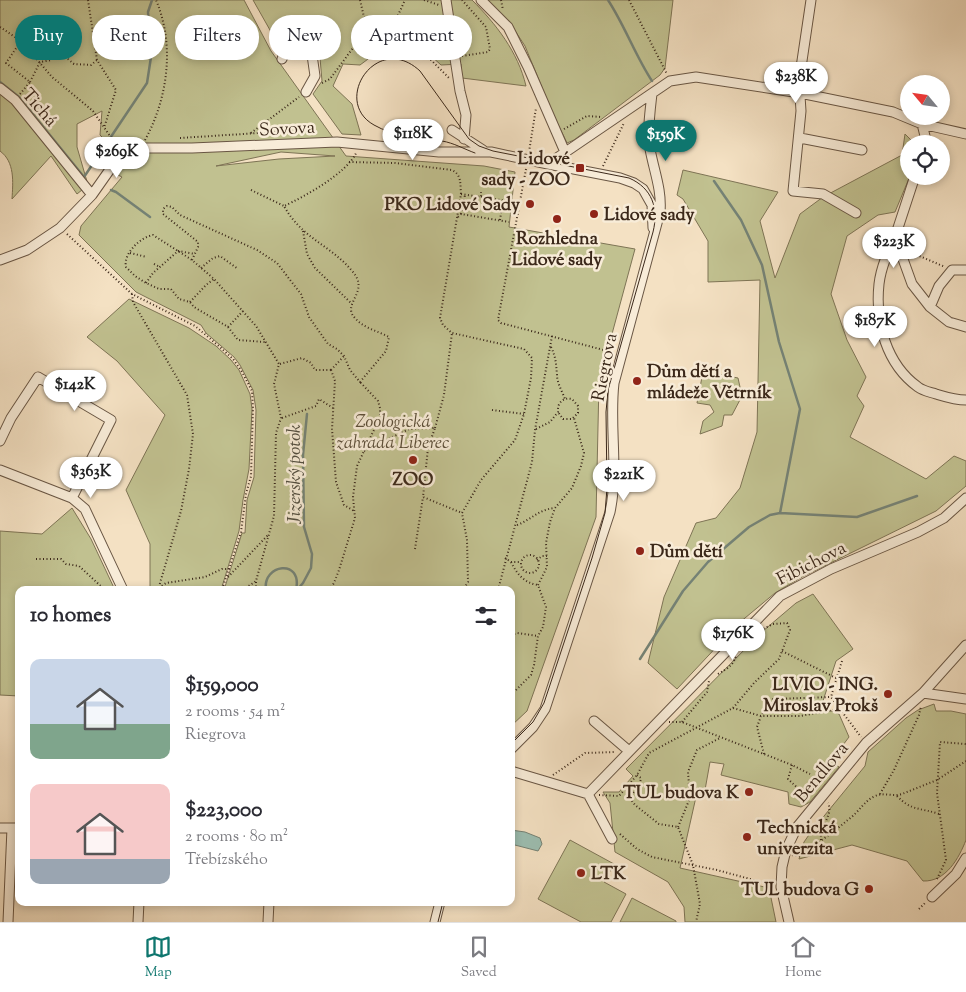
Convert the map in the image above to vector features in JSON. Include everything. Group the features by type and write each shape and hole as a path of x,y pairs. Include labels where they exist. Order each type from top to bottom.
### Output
{"street":[{"path":"481,0 508,27 528,67 565,152"},
{"path":"811,0 799,81 800,138 793,191 823,194 856,213"},
{"path":"306,92 314,76 313,60"},
{"path":"455,60 466,115 464,139"},
{"path":"549,163 670,81 696,77 800,93 900,115"},
{"name":"Tichá","path":"0,88 15,100 92,194"},
{"name":"Riegrova","path":"515,745 533,727 545,709 603,537 612,500 614,483 612,403 614,383 654,238 661,202 660,187 650,147 650,107 652,94"},
{"path":"926,125 966,134"},
{"path":"452,130 478,148 490,152"},
{"path":"800,138 862,150"},
{"name":"Sovova","path":"0,260 27,250 60,228 92,194 118,158 139,148 192,148 338,142 439,152 490,152 549,163"},
{"path":"549,163 620,178 640,187 652,205 654,238"},
{"path":"911,185 879,283 878,310 882,335 892,360 904,375 920,389 956,400 966,400"},
{"path":"895,236 912,284 930,307 949,322 966,327"},
{"path":"930,307 939,286 952,270 966,270"},
{"path":"0,441 38,377 111,420 72,498"},
{"path":"0,470 72,498 86,509 121,586"},
{"name":"Fibichova","path":"588,794 780,596 831,569 918,532 944,518 966,498"},
{"name":"Bendlova","path":"789,922 781,887 782,867 785,853 797,827 866,743 923,693 966,645"},
{"path":"923,693 966,699"},
{"path":"594,721 629,751"},
{"path":"515,772 588,794 616,837"},
{"path":"0,828 15,828 8,922"},
{"path":"932,897 957,872 966,858"},
{"path":"138,922 139,906"},
{"path":"268,922 269,906"},
{"path":"435,922 439,906"}],"path":[{"path":"88,0 92,27"},
{"path":"144,142 151,128 165,86 167,51 165,29 156,0"},
{"path":"360,0 364,17 377,32 423,52 449,78"},
{"path":"398,15 405,0"},
{"path":"424,0 447,4"},
{"path":"462,0 486,27 490,48 488,52 472,54"},
{"path":"629,0 670,81"},
{"path":"0,27 15,36"},
{"path":"40,62 52,60 52,55 48,50 48,47 52,46 74,64 91,65 97,60 116,90 104,128"},
{"path":"15,49 6,63 30,82"},
{"path":"22,92 30,82 40,62"},
{"path":"40,62 52,77 93,111 112,139"},
{"path":"538,92 528,160 498,320 501,324 622,355"},
{"path":"602,168 632,107"},
{"path":"556,134 587,116 616,119"},
{"path":"172,139 306,130 322,136"},
{"path":"284,206 322,186 349,162 395,163 452,170 460,177 461,194 440,318 443,325 452,333 524,349 532,358 531,378 524,414 515,440 481,480 462,512 467,540 468,582 466,586"},
{"path":"251,190 284,206 291,218 303,231 340,259 355,274 359,283 358,294 351,303 353,318 389,337 386,350 360,382"},
{"path":"481,192 481,197"},
{"path":"461,194 507,201"},
{"path":"457,219 462,214 465,195"},
{"path":"500,220 503,200"},
{"path":"192,260 198,247 196,239 163,214 163,209 167,206 257,250 277,263 301,294 310,317 328,344 344,356 350,370 373,394 380,408 380,417 377,425 357,466 353,496 355,518 339,570 331,586"},
{"path":"462,214 509,222"},
{"path":"60,228 132,294 195,326 220,347 237,364 252,391 254,408 250,476 241,532 223,586"},
{"path":"303,231 306,254 315,268 351,303"},
{"path":"264,342 238,340 228,327 194,307 190,302 179,299 171,289 159,289 135,276 126,267 126,257 143,238 153,235 192,260 214,279 243,310 256,326 264,342 280,364"},
{"path":"899,247 952,270"},
{"path":"178,251 196,254"},
{"path":"146,283 153,272 178,251"},
{"path":"130,253 147,258"},
{"path":"201,268 212,258 220,256 238,269"},
{"path":"154,264 160,267"},
{"path":"190,302 214,279"},
{"path":"132,294 133,302 187,395 193,434 181,511 159,586"},
{"path":"228,327 243,310"},
{"path":"415,549 428,448 444,395 452,333"},
{"path":"499,586 532,462 535,430 552,336"},
{"path":"550,345 557,365 559,386 565,399"},
{"path":"280,364 302,358 312,363 315,370 331,370 344,356"},
{"path":"256,586 274,516 276,433 281,418 274,384 280,364"},
{"path":"331,370 335,381 332,429 336,482 344,504 354,511"},
{"path":"281,418 316,406 319,399 333,408"},
{"path":"535,430 550,422 558,412 559,404 565,399 572,399 577,403 578,413 574,418 569,420 563,419 558,412"},
{"path":"492,410 524,414"},
{"path":"515,691 531,675 538,636 543,627 546,607 538,586 547,567 546,543 550,522 555,508 572,488 584,453 574,418"},
{"path":"364,451 409,429 435,428"},
{"path":"422,497 462,512"},
{"path":"516,525 523,523 540,511 555,508"},
{"path":"226,578 269,534"},
{"path":"511,562 521,562 529,556 537,560"},
{"path":"537,560 542,556 547,556"},
{"path":"505,558 511,562 526,583 538,586"},
{"path":"36,559 61,559 66,564 79,566 101,586"},
{"path":"521,562 523,570 531,573 537,568 537,560"},
{"path":"163,586 166,583 205,577 222,569 230,569"},
{"path":"248,586 256,581"},
{"path":"602,794 619,796 637,775 649,753 733,708 754,683 779,659 790,630 787,623 774,624 757,632"},
{"path":"515,633 538,636"},
{"path":"782,652 837,678"},
{"path":"717,674 734,662 736,654"},
{"path":"831,697 842,661"},
{"path":"682,722 707,692 710,677"},
{"path":"785,853 799,856 822,841 853,816 868,800 880,794 894,770 919,715 923,693"},
{"path":"831,697 866,743"},
{"path":"764,754 757,727 761,716 773,699 831,697"},
{"path":"733,708 761,716 800,716 839,709"},
{"path":"659,720 682,722 792,765 810,774"},
{"path":"696,922 700,904 693,865 678,827 690,798 688,772 697,750 721,738"},
{"path":"934,884 946,860 937,792 940,742 966,744"},
{"path":"546,781 586,753 629,751"},
{"path":"880,794 897,796 937,780 966,761"},
{"path":"792,765 788,779 805,795"},
{"path":"637,775 641,778 640,783 630,798 635,805 659,824 678,827"},
{"path":"822,795 831,808 821,833 822,841"},
{"path":"897,796 916,810 940,814"},
{"path":"616,837 652,858 693,865 781,887"}],"green space":[{"name":"Zoologická zahrada Liberec","path":"0,0 244,0 252,15 175,15 175,60 259,60 259,28 269,47 269,60 277,60 346,156 484,166 515,172 509,227 635,249 599,382 596,517 527,711 515,722 515,586 225,586 242,533 245,533 247,500 254,477 256,410 253,390 234,357 206,333 201,325 136,292 79,235 81,226 122,177 116,174 116,151 100,135 102,111 77,124 77,147 88,185 77,194 51,156 12,199 13,179 8,161 0,151","holes":["281,152 335,156 279,159 216,166"]},
{"path":"253,0 472,0 498,29 512,50 526,86 462,78 461,64 441,65 436,60 472,60 472,15 351,15 351,60 367,60 360,65 343,64 333,86 352,104 361,135 342,134 313,94 322,81 320,60 341,60 341,15 269,15 269,28"},
{"path":"487,0 673,0 665,68 660,75 574,140 567,143 525,46 510,23"},
{"path":"900,156 900,185 906,185 895,212 878,215 847,236 831,294 847,340 866,377 857,396 864,406 850,437 926,479 954,456 966,461 966,486 936,511 802,577 775,593 739,623 677,689 648,663 664,597 696,523 716,518 740,488 757,432 760,280 708,282 708,241 683,199 677,195 683,170 778,192 760,221 775,278 800,214 823,197"},
{"path":"129,299 189,328 216,346 239,370 250,394 252,409 249,469 239,531 222,586 150,586 150,544 126,490 165,415 117,361 87,337"},
{"path":"718,374 738,378 742,396 732,415 724,415 722,426 700,434 703,421 714,412 710,405 697,403 702,377 711,378"},
{"path":"72,508 91,539 113,586 15,586 15,696 0,695 0,531 42,534"},
{"path":"813,594 853,649 836,661 821,707 839,714 849,737 831,761 839,767 810,802 801,807 789,804 788,792 721,775 724,764 710,762 705,790 698,788 680,868 769,888 776,922 685,922 684,907 668,882 615,852 610,803 603,792 619,792 633,776 626,769 763,631 796,603"},
{"path":"934,704 936,711 966,714 966,840 960,854 950,868 938,878 923,881 907,861 852,845 799,859 804,842 811,832 865,766 868,752 906,718 918,710"},
{"name":"LTK","path":"570,840 614,864 604,882 626,894 611,922 581,922 538,899"},
{"name":"LTK","path":"632,898 676,921 676,922 620,922"}],"shaded area":[{"path":"515,831 540,838 542,844 538,851 515,845"}],"waterway":[{"path":"0,82 19,97 84,177 147,83 151,57 148,12 152,0"},
{"path":"608,0 652,81"},
{"path":"640,659 683,591 708,562 749,527 770,515 780,513 800,409 779,342 762,265 741,220 714,181"},
{"name":"Jizerský potok","path":"111,190 150,217"},
{"name":"Jizerský potok","path":"300,586 311,568 312,554 304,527 303,455 307,414"},
{"path":"780,513 857,517 917,496"},
{"path":"266,586 266,581 270,575 282,568 289,569 294,573 297,580 296,586"}],"tram line":[{"path":"475,153 446,142 389,132 374,125 362,114 357,101 358,87 365,74 375,64 389,59 404,61 420,71 469,139 479,146 493,151 629,178 637,182 648,193 652,200 655,215 653,232 608,390 605,513 544,703 533,722 515,740"},
{"path":"438,922 442,906"}],"place":[{"name":"Lidové sady - ZOO","path":"580,168"},
{"name":"PKO Lidové Sady","path":"530,204"},
{"name":"Lidové sady","path":"594,214"},
{"name":"Rozhledna Lidové sady","path":"557,219"},
{"name":"Dům dětí a mládeže Větrník","path":"637,381"},
{"name":"ZOO","path":"413,460"},
{"name":"Dům dětí","path":"640,551"},
{"name":"LIVIO - ING. Miroslav Prokš","path":"888,694"},
{"name":"TUL budova K","path":"749,792"},
{"name":"Technická univerzita","path":"747,837"},
{"name":"LTK","path":"581,873"},
{"name":"TUL budova G","path":"869,889"}]}
